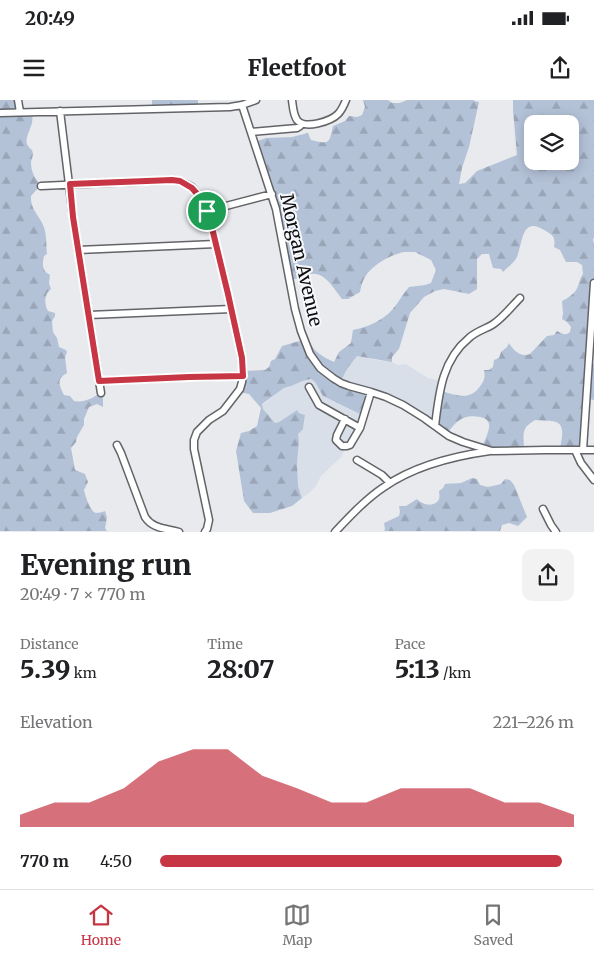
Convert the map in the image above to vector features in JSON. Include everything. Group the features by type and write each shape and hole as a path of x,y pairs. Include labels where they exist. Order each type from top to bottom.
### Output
{"street":[{"path":"18,100 20,112"},
{"path":"0,113 230,107 256,100"},
{"path":"292,100 294,112 298,120 302,124 309,125 336,116 342,110 346,100"},
{"name":"Morgan Avenue","path":"242,105 272,194 301,331 310,354 320,368 333,378 349,386 386,397 403,405 449,436 492,451 594,450"},
{"path":"60,111 73,217 101,393"},
{"path":"251,132 297,128 302,124"},
{"path":"41,186 172,180 180,181 192,188 205,203 242,358 243,376 240,389 235,396 222,411 200,428 194,440 194,449 209,520 205,532"},
{"path":"207,211 272,194"},
{"path":"78,250 216,244"},
{"path":"583,450 594,283"},
{"path":"435,426 441,386 448,362 471,336 494,324 520,298"},
{"path":"89,315 231,310"},
{"path":"99,381 243,376"},
{"path":"309,387 319,405 360,428"},
{"path":"345,419 336,437 337,442 342,446 350,445 360,428 371,392"},
{"path":"117,445 145,517 156,527 179,532"},
{"path":"575,450 581,463 594,480"},
{"path":"335,532 361,505 390,483 441,461 492,451"},
{"path":"357,460 382,475 390,483"},
{"path":"543,509 556,532"}],"shaded area":[{"path":"357,355 398,365 406,364 428,378 442,381 435,424 417,413 341,381"},
{"path":"304,379 311,379 315,382 323,396 364,416 341,457 321,476 316,486 302,498 298,486 298,434 304,426 305,415 297,410 275,423 263,409 262,405 284,388 288,388"}],"green space":[{"path":"0,100 18,100 20,111 33,113 26,142 33,152 31,166 35,178 41,185 31,196 31,201 46,235 47,254 44,256 43,264 45,271 50,275 49,283 51,289 45,299 46,305 48,311 55,313 52,321 53,332 59,347 67,352 65,357 67,373 61,378 60,385 64,395 70,396 74,401 88,400 101,392 103,395 103,407 97,404 89,407 84,419 84,425 71,448 75,470 85,474 88,482 84,490 88,503 96,513 105,511 107,518 105,528 107,531 0,531"},
{"path":"152,100 198,100 198,107 152,108"},
{"path":"363,100 388,100 392,103 400,103 407,100 474,100 479,102 459,184 465,183 477,171 517,155 513,100 594,100 594,295 589,364 594,364 594,400 588,399 583,448 560,449 562,430 559,424 552,421 535,420 527,426 524,432 524,450 500,451 482,447 488,433 489,424 486,419 481,417 474,416 460,420 447,434 437,427 441,391 463,396 472,394 483,381 485,376 484,370 489,370 493,367 494,360 499,358 501,352 509,343 518,353 527,355 547,336 554,335 557,331 562,334 570,332 571,327 562,319 562,301 576,291 583,274 582,265 577,262 566,262 560,250 554,247 553,237 534,226 526,230 517,257 503,272 501,269 493,268 489,254 482,254 477,259 477,289 469,294 444,289 424,297 410,313 399,349 392,357 392,362 357,356 341,381 369,391 364,416 323,396 315,382 311,379 284,388 262,404 263,409 275,423 297,410 305,415 303,429 298,434 298,486 302,498 292,506 270,513 253,513 244,501 236,451 241,433 257,426 261,408 249,394 238,392 243,371 265,370 269,367 271,361 275,359 282,346 303,340 309,341 319,354 334,362 339,352 351,343 353,330 369,325 384,317 392,310 409,287 431,283 436,270 431,260 415,252 399,253 372,268 364,279 360,292 348,299 342,299 328,281 318,275 307,275 291,280 277,208 255,142 266,138 292,137 308,133 311,140 327,142 333,126 345,121 349,116 357,117 362,115 365,107"},
{"path":"472,478 477,479 480,485 488,487 501,484 505,479 510,480 514,485 527,517 518,526 509,523 502,525 500,531 384,531 384,523 399,516 399,506 406,506 417,499 425,504 435,504 439,499 439,491 445,484 461,483"}],"route":[{"path":"180,181 197,192 205,203 207,211 242,358 243,376 99,381 73,217 70,184 180,181"}]}
